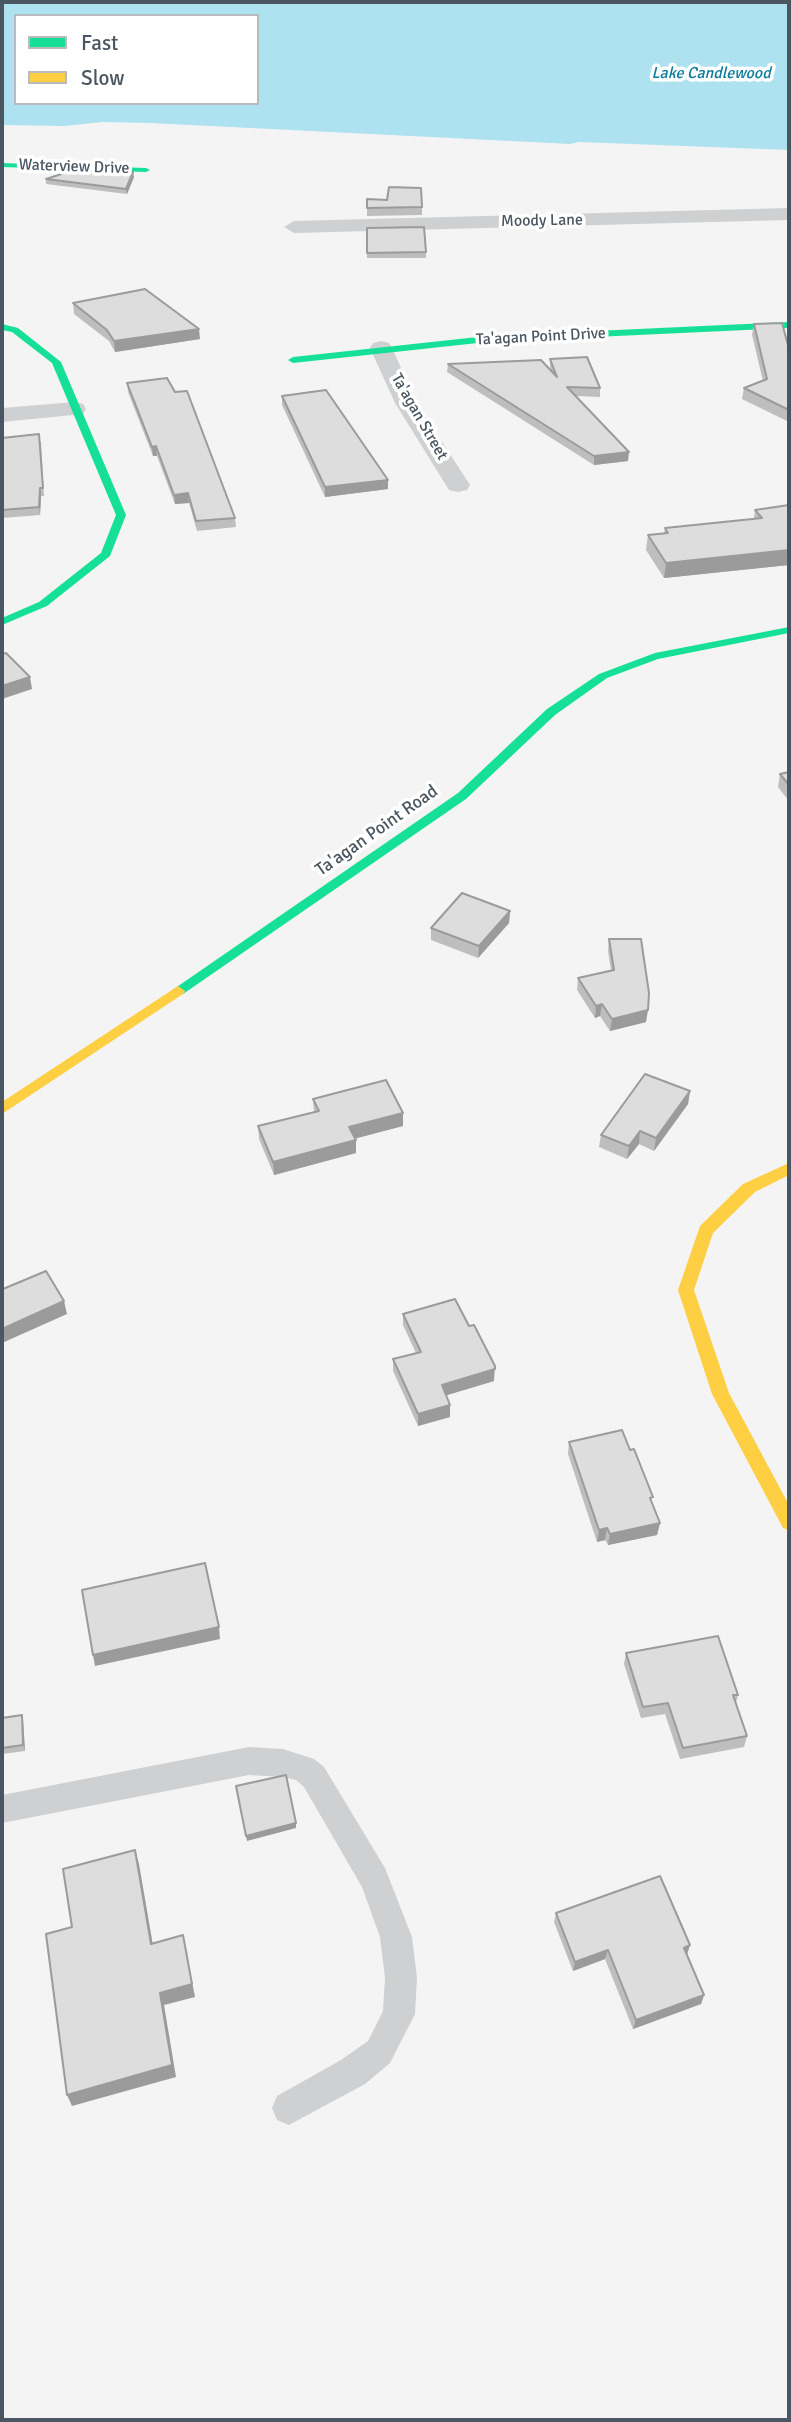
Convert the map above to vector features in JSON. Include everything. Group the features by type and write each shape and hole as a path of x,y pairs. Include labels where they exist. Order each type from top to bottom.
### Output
{"street":[{"name":"Waterview Drive","path":"2,165 146,170"},
{"name":"Moody Lane","path":"294,226 789,214"},
{"name":"Ta'agan Point Drive","path":"293,360 381,348 487,339 789,325"},
{"path":"2,327 15,330 56,362 121,514 106,554 43,604 2,622"},
{"name":"Ta'agan Street","path":"381,348 406,402 458,485"},
{"path":"2,415 75,409"},
{"name":"Ta'agan Point Road","path":"2,1109 238,951 462,796 551,712 603,676 655,656 789,630"},
{"path":"789,1169 749,1188 706,1230 686,1290 721,1394 789,1522"}],"lane":[{"path":"2,1809 249,1761 283,1763 304,1769 314,1777 374,1880 396,1937 401,1979 399,2014 379,2052 353,2071 289,2108"}],"water":[{"name":"Lake Candlewood","path":"2,2 789,2 789,150 579,142 570,144 150,123 102,122 65,126 2,125"}],"building":[{"path":"74,170 133,172 126,189 46,179"},
{"path":"389,187 421,188 422,207 367,208 367,199 387,200"},
{"path":"424,227 426,252 367,253 367,228"},
{"path":"145,289 199,329 114,341 107,330 73,303"},
{"path":"782,323 789,349 789,410 744,388 767,379 754,324"},
{"path":"587,357 600,388 567,387 629,452 594,456 448,364 541,360 557,377 550,359"},
{"path":"167,378 175,392 187,391 235,518 196,521 188,493 174,495 156,446 152,447 127,383"},
{"path":"326,390 388,480 325,487 282,396"},
{"path":"39,434 43,488 40,488 39,507 2,510 2,438"},
{"path":"789,505 789,550 666,563 648,535 668,533 665,528 762,518 755,510"},
{"path":"6,653 30,677 2,686 2,654"},
{"path":"789,772 789,785 780,774"},
{"path":"462,893 510,911 479,946 431,928"},
{"path":"609,939 641,939 649,993 648,1010 612,1019 602,1004 596,1006 578,978 614,970"},
{"path":"645,1074 690,1091 656,1138 640,1131 629,1146 601,1135"},
{"path":"386,1080 403,1113 349,1127 356,1140 273,1162 258,1126 319,1111 313,1099"},
{"path":"46,1271 64,1301 2,1329 2,1286 3,1289"},
{"path":"455,1299 469,1326 474,1325 495,1369 442,1385 450,1405 418,1414 393,1359 421,1352 403,1314"},
{"path":"622,1430 630,1450 634,1449 660,1523 610,1534 607,1528 599,1530 569,1442"},
{"path":"205,1563 219,1627 93,1655 82,1590"},
{"path":"718,1636 738,1695 733,1695 747,1736 683,1748 668,1703 643,1707 626,1653"},
{"path":"22,1715 23,1745 2,1748 2,1718"},
{"path":"286,1775 296,1823 246,1836 236,1786"},
{"path":"135,1850 151,1944 183,1935 192,1984 160,1993 172,2065 67,2095 46,1934 72,1927 63,1869"},
{"path":"660,1876 690,1945 684,1948 704,1995 636,2020 608,1950 575,1962 556,1913"}],"traffic: fast":[{"path":"2,165 146,170"},
{"path":"293,360 487,339 789,325"},
{"path":"2,327 15,330 56,362 121,515 106,554 43,604 2,622"},
{"path":"178,991 462,796 551,712 603,676 655,656 789,630"}],"traffic: slow":[{"path":"2,1109 178,991"},
{"path":"789,1169 749,1188 706,1230 686,1290 721,1394 789,1522"}]}
